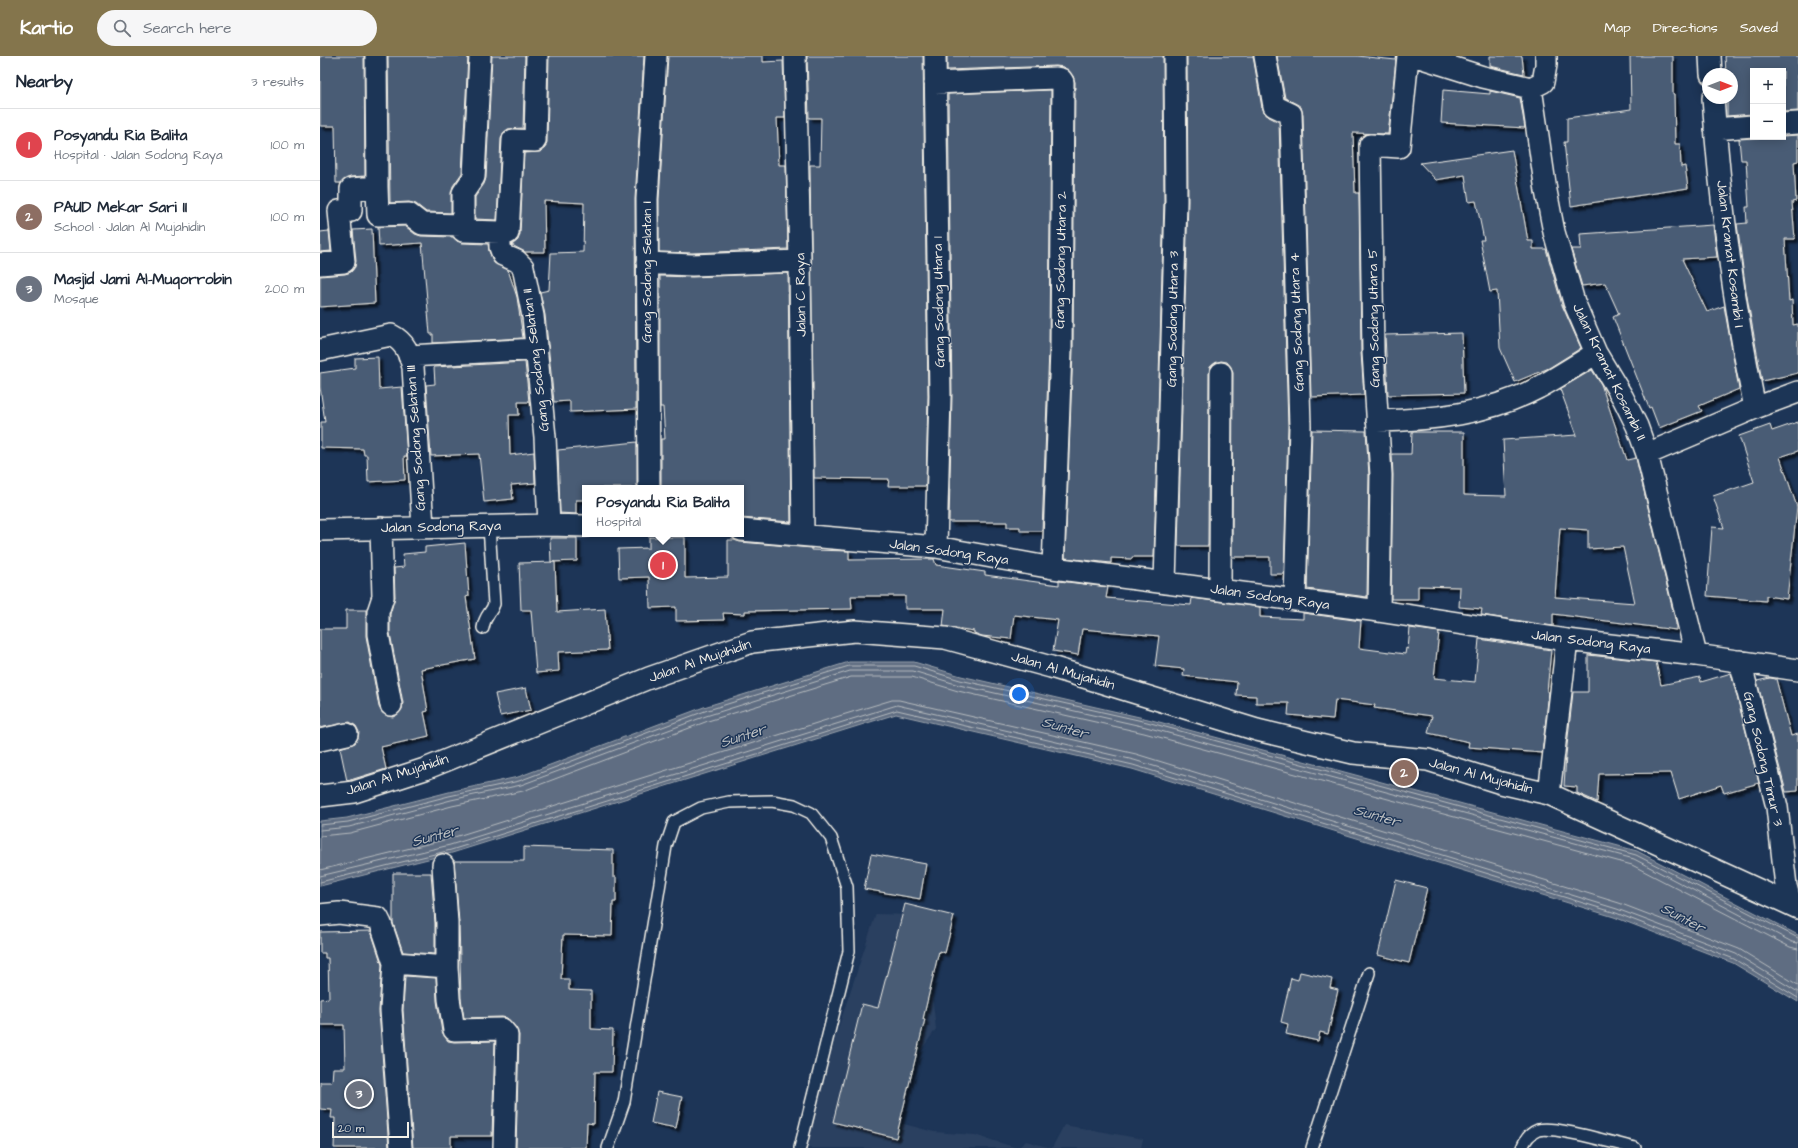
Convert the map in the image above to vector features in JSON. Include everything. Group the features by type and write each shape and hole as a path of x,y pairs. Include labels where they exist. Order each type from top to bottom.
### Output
{"street":[{"path":"376,56 378,215 409,214 422,224 462,225"},
{"path":"480,56 474,178 463,193 462,225 463,231 508,233 513,140 535,141 537,56"},
{"name":"Gang Sodong Selatan I","path":"649,485 647,199 656,56"},
{"name":"Jalan C Raya","path":"795,56 800,261 803,534"},
{"name":"Gang Sodong Utara 1","path":"935,56 940,396 936,547"},
{"name":"Gang Sodong Utara 3","path":"1165,583 1176,209 1175,56"},
{"name":"Gang Sodong Utara 4","path":"1265,56 1274,106 1291,114 1300,426 1295,600"},
{"name":"Gang Sodong Utara 5","path":"1379,611 1381,475 1374,352 1370,145 1399,147 1408,56"},
{"path":"1416,56 1483,77 1531,88 1543,82 1546,56"},
{"path":"1710,56 1711,68"},
{"name":"Gang Sodong Utara 2","path":"935,84 1056,78 1061,79 1063,82 1061,350 1053,568"},
{"name":"Jalan Kramat Kosambi II","path":"1531,88 1546,191 1554,232 1574,302 1596,353 1623,398 1637,426 1647,454 1696,655"},
{"name":"Jalan Kramat Kosambi I","path":"1713,104 1728,248 1742,342 1755,408"},
{"path":"1786,124 1798,123"},
{"path":"1715,129 1750,126"},
{"path":"320,264 344,262 339,211 351,211 351,189 377,187"},
{"name":"Gang Sodong Selatan II","path":"500,232 500,247 503,255 517,261 523,267 533,316 545,437 549,525"},
{"path":"647,263 692,265 800,261"},
{"name":"Gang Sodong Selatan III","path":"320,350 391,335 398,339 409,352 413,367 423,527"},
{"path":"409,356 536,349"},
{"path":"1377,421 1428,419 1470,412 1509,400 1537,388 1596,353"},
{"path":"1220,590 1221,373"},
{"path":"1647,454 1755,408 1798,392"},
{"name":"Jalan Sodong Raya","path":"320,530 549,525 582,526"},
{"path":"380,528 383,597 378,612 378,634 391,704"},
{"name":"Jalan Sodong Raya","path":"744,530 803,534 936,547 1053,568 1379,611 1567,640 1696,655 1798,670"},
{"name":"Jalan Al Mujahidin","path":"320,796 354,792 425,769 649,678 752,642 855,630 945,638 1051,667 1257,730 1353,753 1428,760 1501,783 1549,794 1794,906"},
{"path":"1549,794 1567,640"},
{"name":"Gang Sodong Timur 3","path":"1740,661 1777,807 1786,886 1794,906"},
{"path":"320,740 347,734"},
{"path":"443,865 447,923 449,999 454,1030 502,1029 507,1035 504,1148"},
{"path":"320,915 339,913 378,918 381,924 394,963 391,1010 402,1148"},
{"path":"394,963 447,967"}],"lane":[{"path":"483,628 485,616 493,608 494,604 489,526"},
{"path":"608,1148 624,1102 666,846 674,822 701,808 729,802 772,801 794,805 811,813 831,838 847,887 849,951 800,1148"},
{"path":"1312,1148 1369,972"},
{"path":"1522,1148 1531,1134 1539,1130 1554,1130 1635,1148"}],"shaded area":[{"path":"876,914 954,916 931,985 936,1029 917,1056 900,1123 934,1132 975,1135 1017,1148 805,1148 818,1089"},
{"path":"1064,1125 1143,1139 1141,1148 1052,1148"},
{"path":"1026,1141 1051,1148 1018,1148"}],"water":[{"name":"Sunter","path":"849,662 914,662 961,676 1148,719 1637,851 1798,935 1798,1002 1733,963 1614,917 1132,769 896,714 452,853 320,886 320,821 347,818 449,792 518,777 704,707"}],"building":[{"path":"320,56 364,56 365,176 350,177 341,183 336,183 335,126 320,126"},
{"path":"388,56 468,56 462,173 453,186 451,193 451,213 426,212 416,204 409,202 390,203"},
{"path":"492,56 525,56 523,128 508,129 503,133 501,139 497,220 475,219 475,197 484,184 486,178"},
{"path":"549,56 644,56 635,199 636,409 570,412 570,401 554,402 545,315 540,292 549,290 551,253 583,252 584,203 544,201 545,252 525,252 512,245 518,240 520,234 524,153 540,152 545,148 547,142"},
{"path":"668,56 763,56 763,62 783,61 785,118 777,118 779,165 786,165 788,249 692,253 659,252 659,199"},
{"path":"807,56 923,56 928,396 926,486 888,486 889,479 814,478 810,165 820,165 821,118 809,118"},
{"path":"947,56 1163,56 1164,201 1154,557 1132,557 1132,559 1111,558 1111,563 1065,558 1073,350 1075,82 1073,76 1064,67 1056,66 947,70"},
{"path":"1187,56 1253,56 1262,108 1269,117 1279,122 1288,426 1284,574 1270,574 1270,557 1232,557 1233,373 1227,362 1221,361 1215,363 1210,367 1209,373 1208,546 1178,546 1188,201"},
{"path":"1277,56 1357,56 1396,60 1388,134 1353,133 1355,193 1359,193 1361,352 1364,395 1311,397 1303,114 1301,107 1285,98"},
{"path":"1490,56 1522,56 1524,74 1490,66"},
{"path":"1630,56 1673,56 1675,144 1680,144 1681,167 1685,166 1688,188 1571,206 1564,142 1567,142 1567,118 1631,109"},
{"path":"1725,56 1798,56 1798,111 1786,112 1786,68 1750,68 1750,114 1727,116 1727,104 1738,104 1738,68 1726,68"},
{"path":"1051,90 1049,350 1042,531 1020,531 1020,527 1007,527 1007,522 949,522 952,396 948,94"},
{"path":"1443,90 1490,94 1490,91 1520,98 1525,128 1441,123"},
{"path":"1798,135 1798,161 1794,162 1796,201 1792,202 1795,239 1785,239 1789,301 1792,300 1793,325 1798,324 1798,373 1762,381 1746,291 1737,224 1747,223 1746,207 1749,207 1746,160 1741,160 1739,139 1786,140 1786,136"},
{"path":"1512,150 1528,241 1533,241 1533,249 1546,249 1562,305 1581,348 1549,368 1515,382 1500,348 1497,291 1490,292 1480,240 1484,240 1476,201 1469,202 1465,175 1436,180 1420,163"},
{"path":"1713,225 1717,257 1682,259 1707,312 1724,306 1739,389 1699,406 1702,411 1659,428 1651,407 1649,408 1613,317 1619,314 1605,283 1582,286 1571,249 1581,249 1580,234"},
{"path":"405,226 415,234 421,236 453,237 462,243 488,244 494,263 508,270 517,297 523,338 433,343 433,334 430,334 422,243 379,246 378,227"},
{"path":"372,229 375,303 320,307 320,276 345,274 351,272 355,267 356,261 353,230"},
{"path":"329,231 331,251 320,252 320,232"},
{"path":"788,273 791,522 744,518 744,485 661,485 661,439 665,439 663,407 660,407 660,276 692,277"},
{"path":"1462,333 1464,393 1388,395 1385,335"},
{"path":"378,357 379,389 402,387 407,456 404,456 405,480 368,482 367,455 364,455 363,449 321,448 321,422 325,422 320,387 320,373 355,368 355,358"},
{"path":"525,362 529,402 518,402 519,415 509,415 510,455 534,452 535,483 511,485 513,499 484,502 479,454 431,456 426,385 435,384 434,367"},
{"path":"1592,370 1601,384 1627,460 1636,458 1676,623 1676,630 1553,614 1553,626 1481,615 1482,609 1459,607 1460,587 1418,586 1418,599 1391,599 1392,454 1411,454 1412,432 1464,432 1464,495 1506,496 1503,440 1577,435 1560,389","holes":["1560,528 1588,530 1588,549 1623,547 1635,603 1555,597"]},
{"path":"1798,422 1798,451 1780,457 1797,507 1787,599 1766,596 1766,601 1707,596 1712,527 1724,528 1713,496 1754,482 1739,436 1770,425 1772,431"},
{"path":"1312,430 1366,431 1369,475 1367,597 1307,589"},
{"path":"637,442 637,485 582,485 582,500 576,500 576,514 560,513 558,450"},
{"path":"649,537 685,537 685,578 728,577 728,540 734,540 740,542 812,548 812,550 849,551 849,560 934,559 936,565 985,572 985,575 1059,585 1059,581 1108,587 1106,598 1191,605 1192,598 1260,607 1260,617 1303,619 1303,613 1361,621 1359,648 1405,654 1406,648 1408,649 1410,628 1439,632 1434,678 1475,682 1479,639 1551,650 1547,692 1549,692 1542,753 1468,747 1469,742 1428,733 1432,716 1374,708 1375,705 1335,700 1333,719 1288,715 1289,703 1256,703 1256,696 1236,695 1237,682 1183,676 1184,669 1155,666 1159,636 1082,629 1078,655 1053,651 1058,620 1014,615 1011,639 982,636 974,633 974,631 943,626 945,609 905,609 905,596 851,596 852,609 745,611 745,614 723,613 724,620 676,621 676,607 650,608 649,577 619,578 618,549 649,548"},
{"path":"550,538 577,538 577,561 551,562"},
{"path":"465,543 469,596 466,597 475,659 421,669 428,711 424,712 429,736 381,747 386,769 347,781 340,748 355,743 359,732 356,726 350,722 320,728 320,629 346,629 346,610 366,610 366,636 379,707 387,716 393,717 402,709 403,703 390,633 390,614 395,597 394,568 404,567 403,554 425,552 425,547"},
{"path":"555,562 557,612 605,609 608,650 558,652 559,671 536,673 531,610 521,610 519,563"},
{"path":"1588,655 1656,662 1661,685 1700,677 1701,682 1731,673 1759,783 1724,793 1721,785 1679,799 1671,773 1599,774 1597,802 1577,793 1577,787 1564,786 1573,692 1588,692"},
{"path":"1770,678 1776,679 1791,736 1798,734 1798,791 1786,792 1757,681"},
{"path":"526,688 531,710 500,716 495,694"},
{"path":"524,847 613,850 613,877 616,877 616,902 613,902 612,936 563,935 561,979 569,979 569,990 591,991 591,1029 613,1030 612,1072 595,1072 594,1124 587,1123 586,1148 516,1148 519,1035 516,1028 507,1018 464,1018 461,998 459,922 454,861 524,861"},
{"path":"871,854 926,864 920,899 864,889"},
{"path":"393,873 431,873 435,923 435,954 403,952 393,923"},
{"path":"1396,880 1427,888 1409,963 1378,955"},
{"path":"905,904 954,916 945,953 939,951 923,1019 925,1019 896,1138 833,1122 862,1004 878,1008"},
{"path":"371,931 382,965 379,1011 389,1148 334,1148 335,1118 331,1118 332,1110 320,1109 320,1082 332,1082 333,1068 345,1068 344,1025 320,1025 320,999 329,998 328,958 325,958 325,953 320,953 320,932"},
{"path":"1300,972 1332,979 1330,988 1338,990 1328,1034 1320,1032 1318,1041 1286,1034 1288,1024 1281,1022 1291,978 1298,980"},
{"path":"405,976 436,978 437,1001 442,1032 448,1041 495,1041 492,1136 451,1136 451,1148 413,1148 403,1010"},
{"path":"657,1092 682,1097 676,1128 651,1123"}],"place":[{"name":"Posyandu Ria Balita","path":"663,565"},
{"name":"PAUD Mekar Sari II","path":"1404,773"},
{"name":"Masjid Jami Al-Muqorrobin","path":"359,1094"}]}
